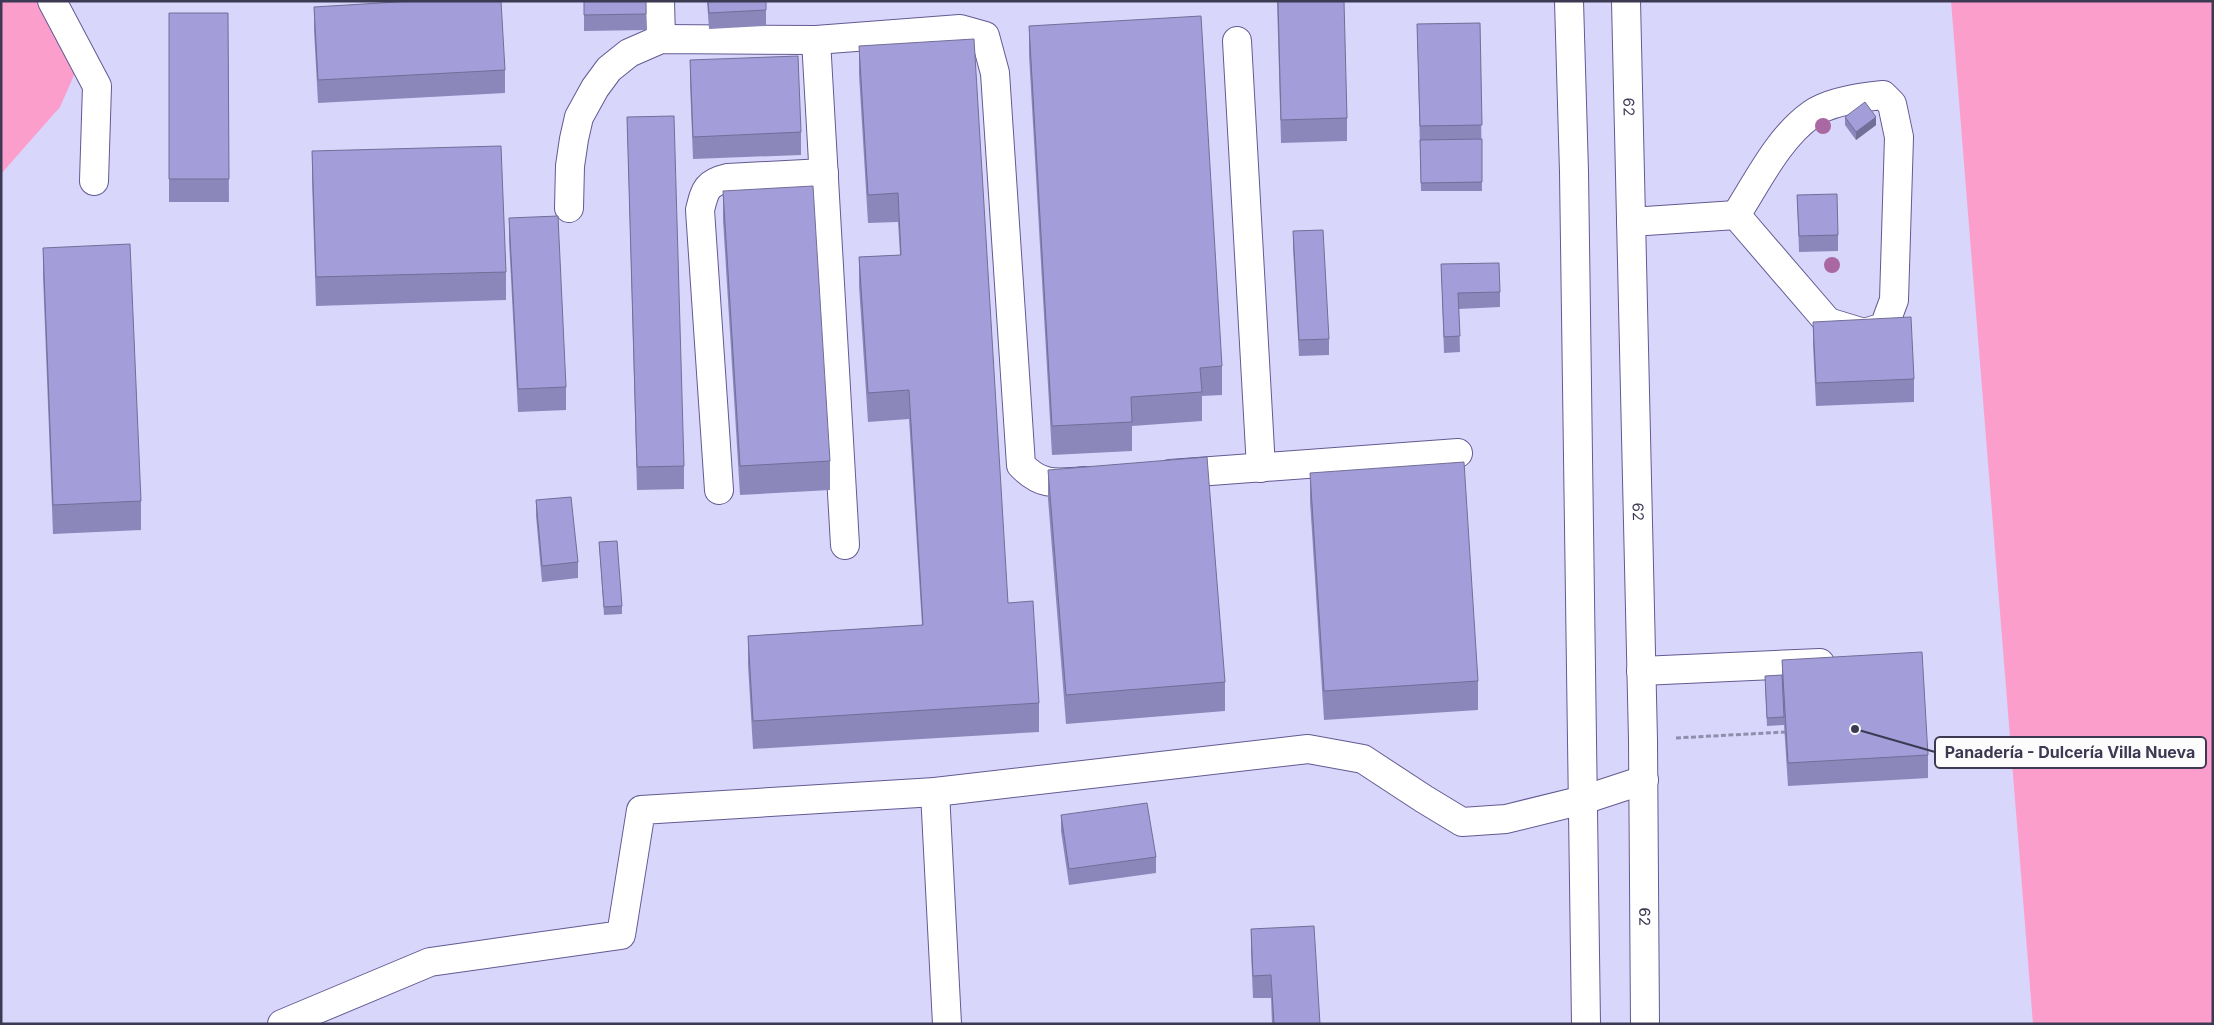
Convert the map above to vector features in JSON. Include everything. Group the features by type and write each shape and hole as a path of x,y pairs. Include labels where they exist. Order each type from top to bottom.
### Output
{"street":[{"path":"52,1 97,86 94,181"},
{"path":"660,1 661,39"},
{"path":"1569,1 1586,1024"},
{"name":"62","path":"1626,1 1644,780 1645,1024"},
{"path":"569,208 570,166 579,117 595,88 610,69 629,54 661,39 816,40 960,29 985,36 995,73 1021,466 1032,477 1054,483 1113,479"},
{"path":"816,40 845,545"},
{"path":"1237,40 1261,468"},
{"path":"1883,95 1892,104 1900,137 1894,300 1884,327 1864,333 1828,322 1736,215 1785,139 1813,113 1853,98 1883,95"},
{"path":"719,490 700,210 704,191 714,181 728,178 824,174"},
{"path":"1631,222 1736,215"},
{"path":"1142,476 1458,453"},
{"path":"1641,671 1844,662"},
{"path":"282,1024 430,962 621,935 641,810 935,792 1308,749 1363,759 1424,800 1462,822 1506,819 1583,800 1644,780"},
{"path":"935,792 947,1024"}],"path":[{"path":"1643,740 1785,732"}],"shaded area":[{"path":"1,1 35,1 42,7 75,73 60,107 1,174"},
{"path":"1951,1 2213,1 2213,1024 2033,1024"}],"building":[{"path":"413,1 501,1 505,70 318,80 314,7"},
{"path":"584,1 646,1 646,14 584,15"},
{"path":"708,1 766,1 766,10 709,13"},
{"path":"1278,1 1344,1 1347,118 1281,120"},
{"path":"169,13 228,13 229,179 169,179"},
{"path":"1201,16 1222,366 1200,368 1202,392 1131,397 1132,422 1052,426 1029,26"},
{"path":"1480,23 1482,125 1420,126 1417,24"},
{"path":"974,39 1008,603 1033,601 1039,703 753,721 748,636 923,625 909,390 868,393 859,257 901,255 898,193 868,195 859,46"},
{"path":"798,56 801,132 693,137 690,60"},
{"path":"1865,102 1876,117 1856,132 1845,117"},
{"path":"674,116 684,466 637,467 627,117"},
{"path":"1482,139 1482,182 1421,183 1420,140"},
{"path":"501,146 506,272 316,277 312,151"},
{"path":"813,186 830,461 740,466 723,191"},
{"path":"1837,194 1838,235 1799,236 1797,195"},
{"path":"558,216 566,387 518,389 509,218"},
{"path":"1323,230 1329,339 1299,340 1293,231"},
{"path":"130,244 141,501 53,505 43,248"},
{"path":"1499,263 1500,292 1458,293 1460,336 1444,337 1441,264"},
{"path":"1911,317 1914,379 1816,383 1813,322"},
{"path":"1207,457 1225,682 1066,695 1048,470"},
{"path":"1464,462 1478,681 1324,691 1310,473"},
{"path":"571,497 578,562 542,566 536,500"},
{"path":"617,541 622,606 604,607 599,542"},
{"path":"1922,652 1928,755 1788,763 1782,660"},
{"path":"1782,675 1784,717 1767,718 1765,676"},
{"path":"1147,803 1156,857 1069,869 1061,815"},
{"path":"1314,926 1320,1024 1274,1024 1271,975 1253,976 1251,929"}],"place":[{"name":"Panadería - Dulcería Villa Nueva","path":"1855,729"}]}
